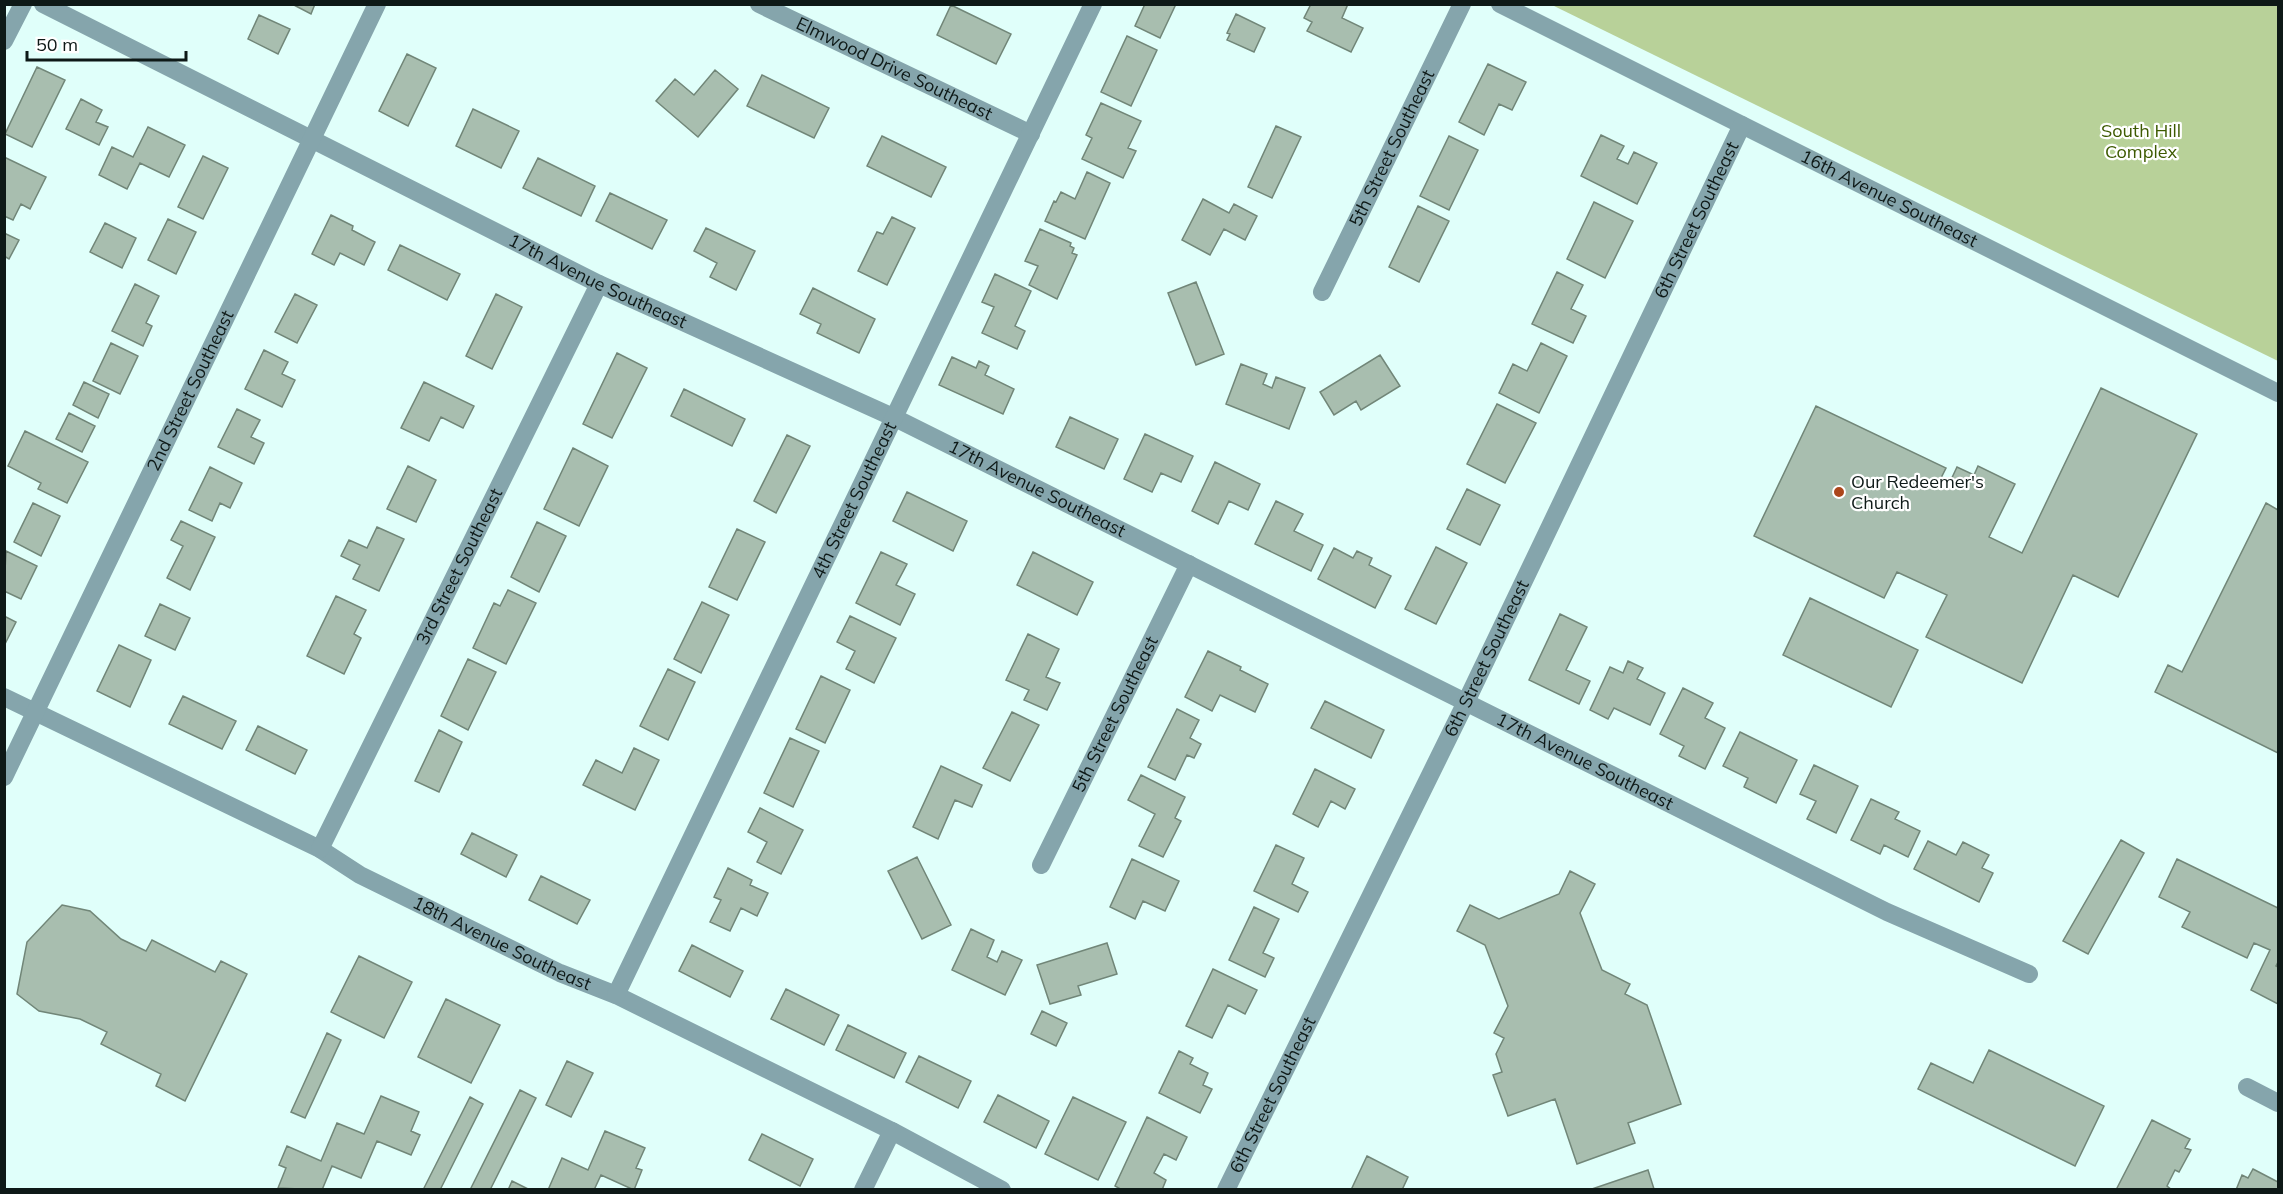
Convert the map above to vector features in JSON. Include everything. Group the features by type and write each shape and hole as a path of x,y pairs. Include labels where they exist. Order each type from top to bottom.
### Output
{"street":[{"path":"4,42 23,4"},
{"name":"17th Avenue Southeast","path":"43,4 599,284 895,418 1887,912 2029,974"},
{"name":"2nd Street Southeast","path":"4,777 377,4"},
{"name":"Elmwood Drive Southeast","path":"759,4 1031,134"},
{"name":"4th Street Southeast","path":"616,995 1093,4"},
{"name":"5th Street Southeast","path":"1322,292 1462,4"},
{"name":"16th Avenue Southeast","path":"1500,4 2278,393"},
{"name":"6th Street Southeast","path":"1226,1190 1466,702 1742,125"},
{"name":"3rd Street Southeast","path":"320,849 599,284"},
{"name":"5th Street Southeast","path":"1041,865 1189,564"},
{"name":"18th Avenue Southeast","path":"4,697 320,849 360,875 560,973 616,995 892,1131 1002,1190"},
{"path":"2247,1087 2278,1103"},
{"path":"863,1190 892,1131"}],"green space":[{"name":"South Hill Complex","path":"1552,5 2278,5 2278,361"}],"building":[{"path":"292,4 315,4 311,14"},
{"path":"1145,4 1176,4 1160,38 1135,26"},
{"path":"1311,4 1348,4 1342,18 1363,28 1351,52 1307,31 1312,22 1304,18"},
{"path":"951,5 1011,34 996,64 937,35"},
{"path":"1236,14 1265,28 1254,52 1227,40 1230,34 1227,33"},
{"path":"259,15 290,29 278,54 248,39"},
{"path":"1127,36 1157,50 1131,106 1101,92"},
{"path":"407,54 436,68 408,126 379,111"},
{"path":"1488,64 1526,82 1512,110 1499,104 1484,135 1459,122"},
{"path":"37,67 65,80 32,147 5,134"},
{"path":"715,70 738,89 698,137 656,101 675,79 694,95"},
{"path":"762,75 829,108 814,138 747,106"},
{"path":"81,99 102,110 96,122 108,127 99,145 66,129"},
{"path":"1101,103 1141,121 1128,148 1136,151 1123,178 1082,159 1092,138 1086,135"},
{"path":"473,109 519,131 501,168 456,146"},
{"path":"1276,126 1301,137 1272,198 1248,187"},
{"path":"148,127 185,145 169,177 140,163 127,189 99,175 112,147 133,157"},
{"path":"1601,135 1624,146 1617,159 1628,164 1634,152 1657,163 1637,204 1581,176"},
{"path":"882,136 946,167 931,197 867,166"},
{"path":"1449,136 1478,150 1449,210 1420,196"},
{"path":"203,156 228,168 203,219 178,207"},
{"path":"4,157 46,177 30,209 21,204 13,220 4,216"},
{"path":"538,158 595,186 581,216 523,188"},
{"path":"1087,172 1110,183 1085,239 1045,221 1061,192 1075,199"},
{"path":"610,193 667,220 652,249 596,221"},
{"path":"1203,199 1229,213 1234,204 1257,216 1245,240 1224,229 1210,255 1182,240"},
{"path":"1594,202 1633,221 1605,278 1567,259"},
{"path":"1418,206 1449,221 1419,282 1389,267"},
{"path":"331,215 353,226 352,230 375,242 364,265 340,253 334,265 312,254"},
{"path":"892,217 915,228 887,285 858,271 877,232 883,234"},
{"path":"168,219 196,232 176,274 148,260"},
{"path":"105,223 136,238 122,268 90,252"},
{"path":"706,228 755,251 736,290 710,277 717,263 694,251"},
{"path":"1040,229 1071,243 1070,246 1074,248 1072,253 1077,255 1057,299 1029,285 1038,266 1025,261"},
{"path":"4,233 19,240 9,259 4,256"},
{"path":"400,245 460,274 447,300 388,270"},
{"path":"1557,272 1583,285 1571,309 1586,316 1573,343 1532,324"},
{"path":"995,274 1031,291 1015,326 1025,331 1017,349 982,333 994,307 982,302"},
{"path":"1196,282 1224,354 1196,365 1168,293"},
{"path":"135,284 159,296 146,323 152,326 143,346 112,331"},
{"path":"813,288 875,319 859,353 817,333 821,324 800,314"},
{"path":"295,294 317,305 297,343 275,332"},
{"path":"496,294 522,307 492,369 466,356"},
{"path":"111,343 138,356 120,394 93,381"},
{"path":"1541,343 1567,356 1539,413 1499,393 1513,364 1527,371"},
{"path":"264,350 288,362 282,374 295,380 282,407 245,389"},
{"path":"617,353 647,368 612,438 583,424"},
{"path":"1380,355 1400,386 1361,410 1356,401 1334,415 1320,392"},
{"path":"952,357 976,368 979,361 989,366 985,375 1014,389 1003,414 939,385"},
{"path":"1241,364 1267,374 1263,384 1272,388 1276,377 1305,388 1289,429 1226,404"},
{"path":"84,382 109,394 98,418 73,405"},
{"path":"424,382 474,406 463,428 441,417 429,441 401,428"},
{"path":"2101,388 2197,434 2118,597 2073,575 2022,683 1926,637 1947,595 1897,572 1884,598 1754,536 1816,406 1946,468 1940,480 1949,484 1957,467 1974,475 1978,466 2015,484 1989,537 2022,553"},
{"path":"684,389 745,419 732,446 671,416"},
{"path":"1497,404 1536,423 1505,483 1467,464"},
{"path":"237,409 260,420 251,437 264,443 254,464 218,447"},
{"path":"69,413 95,426 82,452 56,439"},
{"path":"1070,417 1118,439 1104,469 1056,447"},
{"path":"25,431 88,462 67,503 38,489 41,483 8,466"},
{"path":"1145,434 1193,456 1181,482 1161,473 1152,492 1124,479"},
{"path":"787,435 810,446 776,513 754,501"},
{"path":"573,448 608,466 579,526 544,509"},
{"path":"1215,462 1260,484 1248,510 1229,501 1218,524 1192,511"},
{"path":"408,466 436,480 416,522 387,509"},
{"path":"210,467 242,483 230,508 220,503 212,521 189,510"},
{"path":"1467,489 1500,505 1480,545 1447,529"},
{"path":"907,492 967,521 953,551 893,521"},
{"path":"1276,501 1303,514 1294,531 1323,545 1311,571 1255,544"},
{"path":"33,503 60,516 41,556 14,542"},
{"path":"2266,503 2278,510 2278,753 2155,692 2168,665 2182,672"},
{"path":"181,521 215,537 190,590 167,578 183,546 171,540"},
{"path":"537,522 566,536 539,592 511,577"},
{"path":"377,527 404,539 379,591 353,579 360,565 341,556 349,540 367,548"},
{"path":"737,529 765,542 737,600 709,587"},
{"path":"1436,547 1467,563 1436,624 1405,609"},
{"path":"1334,548 1353,558 1357,551 1372,558 1369,565 1391,576 1375,608 1318,579"},
{"path":"6,551 37,566 21,599 4,591"},
{"path":"881,552 907,564 896,585 915,594 900,625 856,603"},
{"path":"1033,552 1093,582 1077,615 1017,585"},
{"path":"508,590 536,603 506,664 473,648 494,603 500,606"},
{"path":"336,596 366,610 354,634 361,638 344,674 307,656"},
{"path":"1810,598 1918,650 1891,707 1783,655"},
{"path":"702,602 729,615 701,673 674,659"},
{"path":"160,604 190,618 175,650 145,636"},
{"path":"1560,614 1587,627 1566,670 1590,681 1579,704 1529,680"},
{"path":"4,616 16,622 4,646"},
{"path":"850,616 896,638 874,683 846,669 855,651 837,642"},
{"path":"1028,634 1059,649 1046,677 1060,683 1047,710 1024,700 1029,690 1006,680"},
{"path":"119,645 151,660 130,707 97,691"},
{"path":"1208,651 1241,667 1240,670 1268,684 1255,712 1220,695 1212,711 1185,697"},
{"path":"468,659 496,672 468,730 441,716"},
{"path":"1628,661 1643,668 1637,679 1665,693 1650,725 1614,708 1608,719 1590,710 1610,667 1623,673"},
{"path":"668,669 695,682 668,740 640,726"},
{"path":"821,676 850,690 825,743 796,729"},
{"path":"1683,688 1713,703 1705,718 1725,728 1705,769 1679,756 1684,746 1660,734"},
{"path":"183,696 236,721 222,749 169,724"},
{"path":"1325,701 1384,730 1371,758 1311,728"},
{"path":"1177,709 1199,720 1190,738 1201,744 1194,758 1187,755 1175,780 1148,767"},
{"path":"1012,712 1039,725 1010,781 983,768"},
{"path":"258,726 307,750 295,774 246,750"},
{"path":"439,730 462,742 439,792 415,781"},
{"path":"1740,732 1797,760 1776,803 1744,787 1748,778 1723,766"},
{"path":"790,738 819,751 793,807 764,793"},
{"path":"634,748 659,760 635,810 583,785 596,760 622,773"},
{"path":"1814,765 1858,786 1836,833 1807,819 1816,801 1800,794"},
{"path":"941,766 982,785 972,807 955,800 938,839 913,827"},
{"path":"1315,769 1355,789 1345,809 1331,801 1318,827 1293,814"},
{"path":"1141,775 1185,797 1175,818 1181,821 1163,857 1139,846 1155,814 1128,800"},
{"path":"1871,799 1899,812 1895,819 1920,831 1908,857 1884,845 1880,854 1851,840"},
{"path":"760,808 803,830 781,874 757,862 767,842 748,832"},
{"path":"472,833 517,855 506,877 461,854"},
{"path":"2121,840 2144,853 2088,954 2063,941"},
{"path":"1928,841 1956,855 1963,842 1989,855 1982,868 1993,873 1979,902 1914,869"},
{"path":"1276,845 1304,858 1292,884 1308,892 1298,912 1254,891"},
{"path":"917,857 951,925 922,939 888,871"},
{"path":"1132,859 1179,881 1165,911 1143,901 1135,919 1110,907"},
{"path":"2177,859 2278,908 2278,962 2276,966 2278,967 2278,1004 2251,990 2270,950 2254,943 2247,958 2182,927 2190,912 2159,897"},
{"path":"728,868 752,880 750,885 768,893 757,916 741,908 730,931 710,922 721,900 714,897"},
{"path":"1570,871 1595,884 1580,913 1602,970 1630,984 1625,994 1647,1005 1681,1104 1628,1123 1635,1143 1577,1164 1555,1099 1508,1116 1493,1075 1502,1072 1496,1054 1504,1038 1494,1033 1508,1006 1485,945 1457,931 1470,905 1499,919 1559,894"},
{"path":"541,876 590,900 577,924 529,900"},
{"path":"62,905 90,911 121,939 146,951 152,940 215,972 221,961 247,974 185,1101 156,1086 161,1074 101,1044 107,1032 80,1019 39,1011 17,994 27,942"},
{"path":"1254,907 1279,919 1263,953 1274,958 1265,977 1229,960"},
{"path":"971,929 994,940 987,957 997,962 1002,951 1022,960 1005,995 952,970"},
{"path":"1107,943 1117,974 1078,986 1081,995 1050,1004 1037,965"},
{"path":"692,945 743,971 730,997 679,971"},
{"path":"359,956 412,982 384,1038 331,1012"},
{"path":"1213,969 1257,990 1245,1014 1228,1005 1212,1038 1186,1026"},
{"path":"786,989 839,1015 824,1045 771,1019"},
{"path":"446,999 500,1025 471,1083 418,1057"},
{"path":"1042,1011 1067,1023 1056,1046 1031,1034"},
{"path":"848,1025 906,1053 894,1078 836,1050"},
{"path":"327,1033 341,1040 305,1118 291,1112"},
{"path":"1989,1050 2104,1106 2075,1166 1918,1089 1931,1063 1973,1083"},
{"path":"1179,1051 1193,1058 1190,1064 1208,1073 1203,1085 1212,1089 1200,1113 1159,1093"},
{"path":"919,1056 971,1081 958,1108 906,1082"},
{"path":"567,1061 593,1073 571,1117 546,1105"},
{"path":"520,1090 536,1098 490,1190 470,1190"},
{"path":"998,1095 1049,1121 1036,1148 984,1122"},
{"path":"381,1096 419,1112 411,1131 420,1135 411,1155 377,1141 361,1178 332,1166 322,1190 278,1188 286,1168 279,1165 287,1146 321,1161 337,1123 364,1134"},
{"path":"470,1097 483,1104 440,1190 426,1190 424,1188"},
{"path":"1073,1097 1126,1122 1098,1180 1045,1154"},
{"path":"1147,1117 1187,1137 1176,1160 1164,1154 1154,1173 1166,1180 1162,1190 1122,1190 1115,1186"},
{"path":"2152,1120 2190,1139 2185,1148 2191,1150 2179,1172 2175,1170 2167,1186 2172,1190 2116,1190"},
{"path":"605,1131 645,1148 636,1168 642,1170 634,1190 601,1175 594,1190 548,1190 562,1158 588,1170"},
{"path":"762,1134 813,1159 800,1186 749,1160"},
{"path":"1367,1156 1408,1177 1402,1190 1351,1190"},
{"path":"2253,1169 2278,1182 2278,1190 2236,1190 2242,1175 2248,1178"},
{"path":"1648,1170 1654,1189 1589,1190"},
{"path":"512,1181 530,1190 508,1190"}],"place":[{"name":"Our Redeemer's Church","path":"1839,492"}]}
